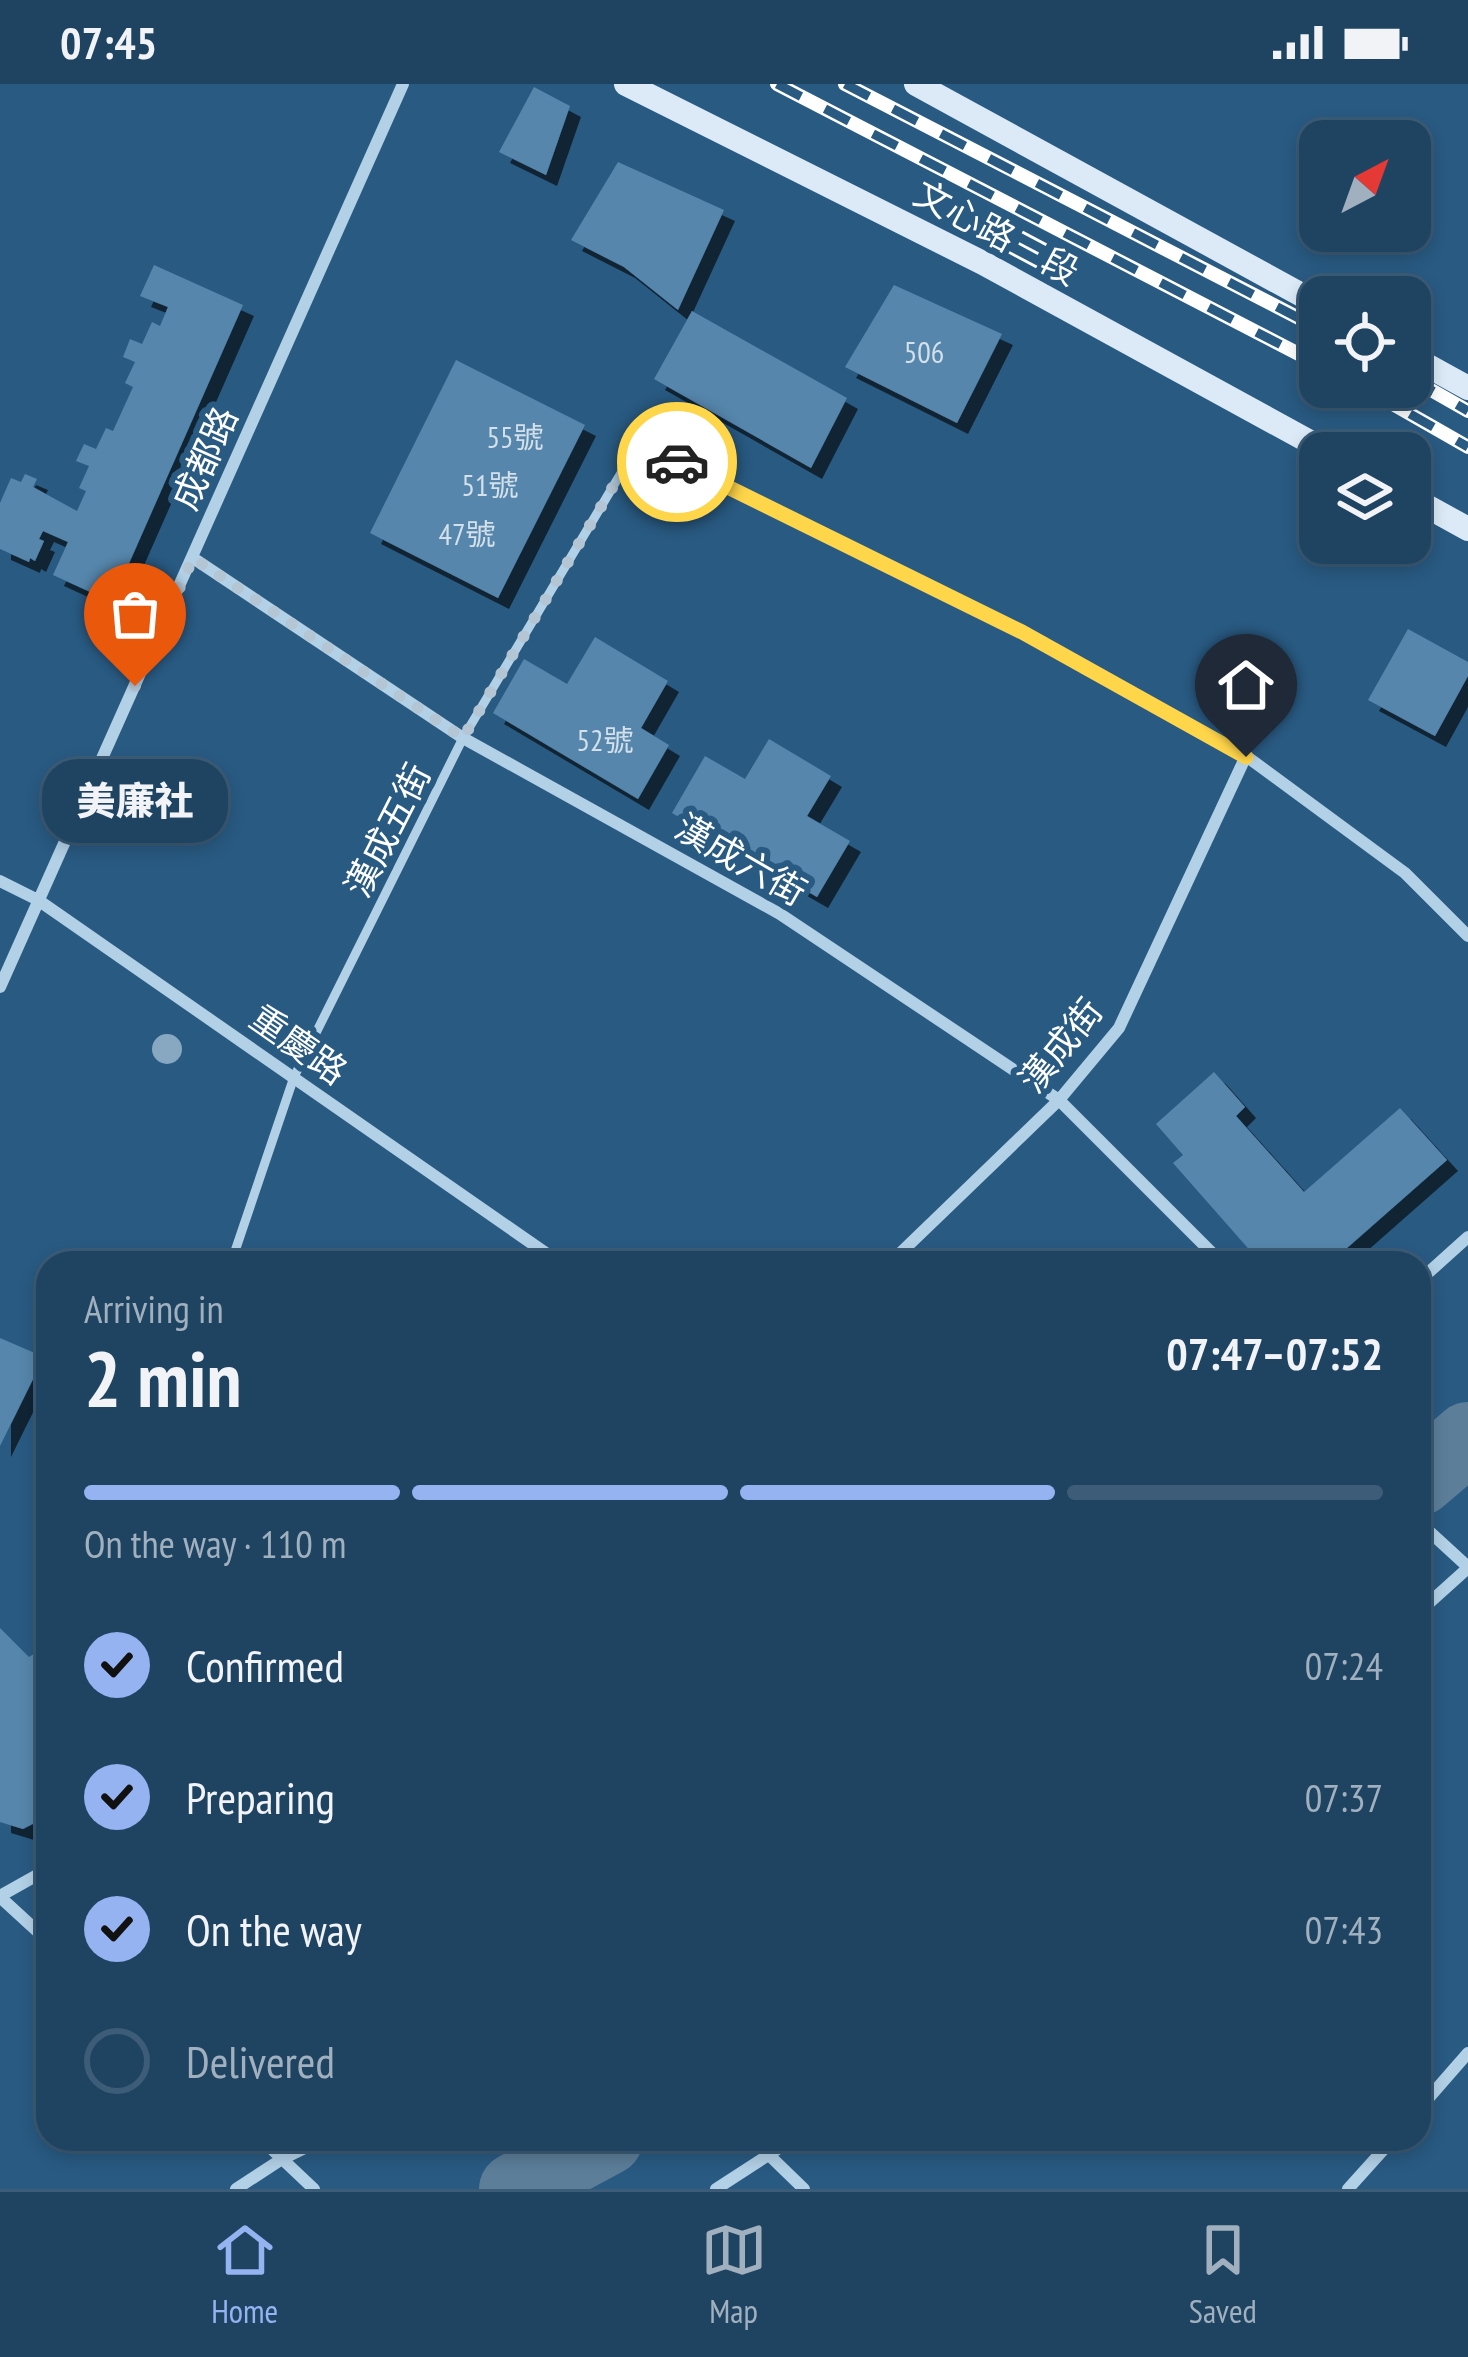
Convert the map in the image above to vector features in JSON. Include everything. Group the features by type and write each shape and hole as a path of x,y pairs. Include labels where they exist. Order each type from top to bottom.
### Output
{"main road":[{"name":"文心路三段","path":"626,84 983,263 1299,436"},
{"path":"916,84 1299,294"},
{"path":"1431,368 1468,388"},
{"path":"1431,509 1468,529"}],"street":[{"name":"成都路","path":"0,987 403,84"},
{"path":"639,443 1022,632 1246,757 1406,873 1468,936"},
{"name":"漢成六街","path":"193,558 463,738 780,914 1059,1100 1210,1251"},
{"name":"漢成街","path":"902,1251 1059,1100 1119,1028 1246,757"},
{"name":"重慶路","path":"0,881 38,900 543,1251"},
{"path":"1431,1270 1468,1237"},
{"path":"1431,1534 1468,1568 1431,1601"},
{"path":"36,1876 0,1896 36,1930"},
{"path":"1431,2095 1468,2053"},
{"path":"274,2151 314,2189"},
{"path":"236,2189 298,2151"},
{"path":"716,2189 777,2151"},
{"path":"1348,2189 1382,2151"},
{"path":"770,2156 805,2189"}],"lane":[{"name":"漢成五街","path":"235,1251 294,1077 463,738 639,443"}],"building":[{"path":"534,87 570,106 546,175 499,152"},
{"path":"618,162 724,210 678,310 624,267 571,240"},
{"path":"154,265 243,305 112,602 53,575 68,542 43,531 35,561 30,558 29,562 0,549 0,503 11,478 21,482 25,474 37,479 33,487 77,511 86,491 79,488 89,466 76,461 84,444 96,449 106,428 113,431 133,387 125,383 135,362 123,357 130,339 142,344 152,322 160,326 168,307 140,296"},
{"path":"894,285 1002,334 957,423 845,367"},
{"path":"692,311 847,398 811,468 654,379"},
{"path":"456,360 585,425 498,598 370,533"},
{"path":"1408,629 1468,662 1468,676 1435,736 1368,700"},
{"path":"595,637 668,681 641,728 669,745 638,799 493,713 524,659 567,684"},
{"path":"769,739 831,776 807,816 850,841 817,897 672,813 705,756 745,779"},
{"path":"1214,1072 1245,1107 1236,1116 1304,1192 1400,1108 1447,1160 1344,1251 1250,1251 1173,1163 1183,1155 1156,1124"},
{"path":"0,1338 36,1354 36,1373 0,1446"},
{"path":"0,1628 29,1657 36,1653 36,1822 23,1829 0,1822"}],"waterway":[{"path":"1431,1470 1468,1438"},
{"path":"515,2189 585,2151"}],"railway":[{"path":"777,84 1299,354"},
{"path":"845,84 1299,318"},
{"path":"1431,390 1468,411"},
{"path":"1400,408 1468,447"}],"way so far":[{"path":"135,686 193,558 463,738 639,443 677,462"}],"place":[{"name":"美廉社","path":"135,686"}],"route":[{"path":"677,462 1022,632 1246,757"}]}
